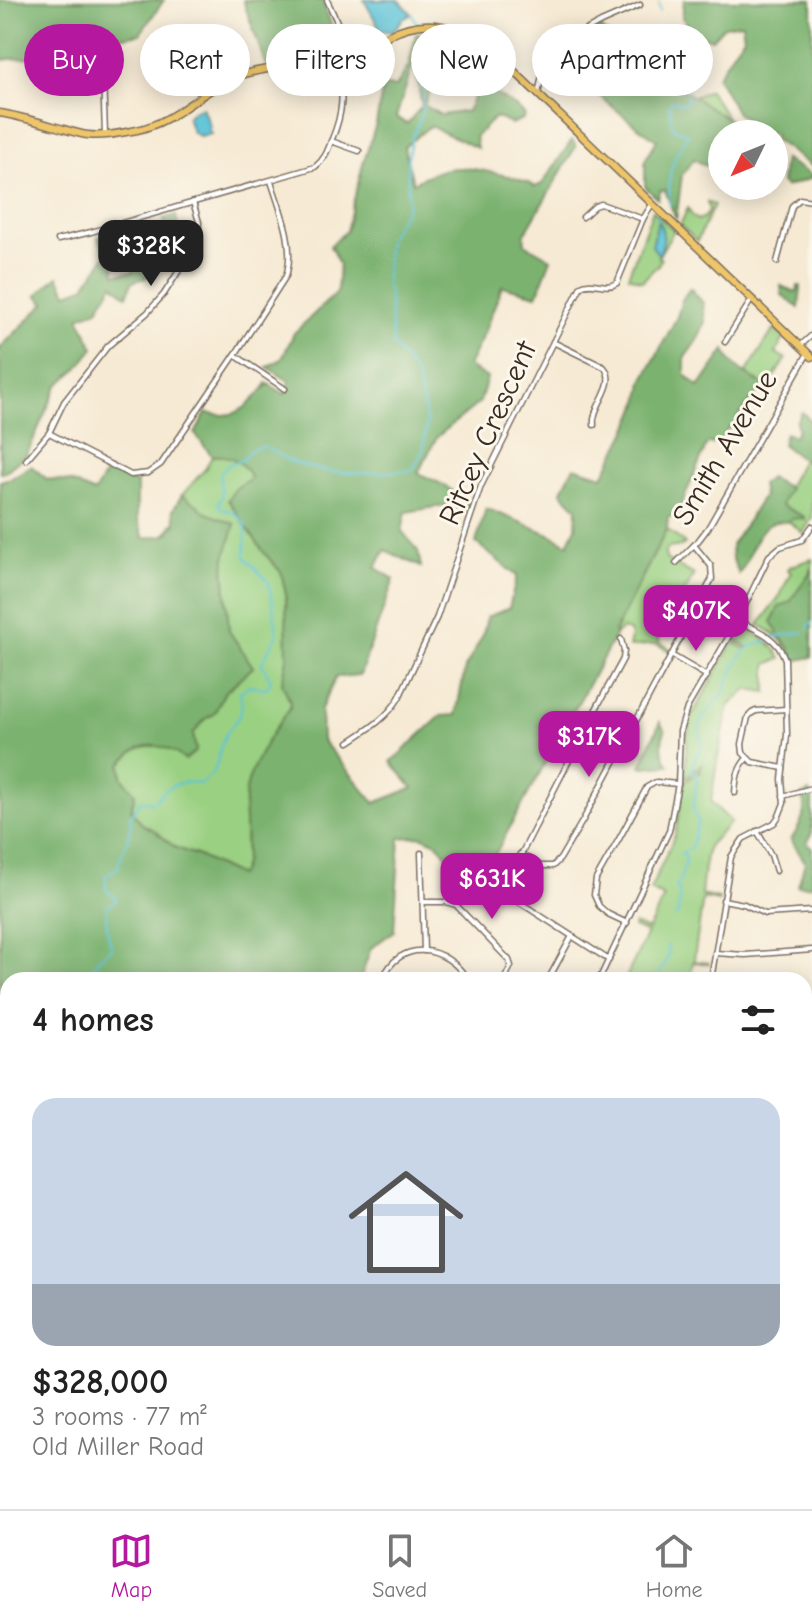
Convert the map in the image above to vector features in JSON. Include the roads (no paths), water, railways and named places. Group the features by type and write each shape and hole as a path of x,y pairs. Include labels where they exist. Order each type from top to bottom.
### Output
{"main road":[{"path":"395,32 427,24 449,26 465,32 486,45 532,88"},
{"path":"0,113 80,134 105,135 138,130 161,122 236,77 266,70"},
{"path":"540,96 810,355"}],"street":[{"path":"327,0 338,24"},
{"path":"597,24 640,5"},
{"path":"104,96 105,135"},
{"path":"58,240 315,167 326,157 339,123 341,96"},
{"path":"331,141 359,151"},
{"path":"49,433 126,474 138,475 157,468 282,284 289,265 289,246 271,181"},
{"path":"777,262 792,206 800,199 812,201"},
{"path":"26,460 49,433 72,391 108,346 156,304 197,243 199,222 193,202"},
{"path":"583,217 601,204 643,219"},
{"name":"Ritcey Crescent","path":"349,742 382,719 399,698 439,611 481,486 553,342 583,284 590,282 610,287 618,282 652,204"},
{"path":"725,342 752,299"},
{"path":"800,346 812,335"},
{"path":"553,342 608,371 609,380 594,413 594,425"},
{"path":"235,355 285,389"},
{"name":"Smith Avenue","path":"676,563 708,528 810,355"},
{"path":"603,972 669,831 678,784 681,722 738,621 769,556 777,549 802,540 812,526"},
{"path":"520,854 550,867 558,862 583,820 712,578 710,564 694,545"},
{"path":"712,972 731,857 741,840 774,823 782,809 783,796 787,740 786,665 783,653 771,638 738,621"},
{"path":"588,739 590,721 623,659 621,639"},
{"path":"671,655 707,676"},
{"path":"783,768 754,763 747,758 742,744 750,714 786,709"},
{"path":"609,960 515,900 508,893 506,884 571,753 588,739 599,740 619,750"},
{"path":"735,793 737,774 747,758"},
{"path":"627,923 599,906 594,895 596,879 644,790 656,782 678,784"},
{"path":"783,796 812,788"},
{"path":"757,831 776,871"},
{"path":"421,853 424,951"},
{"path":"723,900 744,904 768,914 812,911"},
{"path":"423,902 446,902 460,908 509,960 511,966 508,972"},
{"path":"552,972 572,936"},
{"path":"715,953 745,955 812,950"},
{"path":"386,972 398,959 409,953 424,951 446,957 462,972"}],"water":[{"path":"364,0 399,0 412,14 395,28 395,24 378,24"},
{"path":"202,107 211,134 199,136 192,131 187,117"},
{"path":"658,220 663,237 659,255 652,246"}],"waterway":[{"path":"659,4 660,11"},
{"path":"412,14 417,23"},
{"path":"93,972 98,959 112,948 106,912 107,906 116,898 106,890 106,875 118,868 130,830 130,817 140,801 154,802 174,786 186,782 199,784 207,779 215,768 226,734 241,712 240,692 248,686 267,688 271,681 262,663 277,635 268,582 245,557 246,525 234,512 222,509 218,504 222,496 220,474 229,464 243,460 249,451 264,446 301,465 349,473 413,470 423,450 427,422 417,376 393,345 386,281 388,239 408,206 408,157 421,117 423,96"},
{"path":"670,205 672,168 688,134 677,130 672,124 669,105 672,100 681,104 687,101 687,96"},
{"path":"657,216 658,220"},
{"path":"808,629 812,622"},
{"path":"675,917 680,894 676,886 686,862 681,854 691,848 698,822 693,810 697,779 693,764 701,747 702,719 723,694 737,662 746,650 775,637 803,632"},
{"path":"661,972 669,954 667,945"}]}
